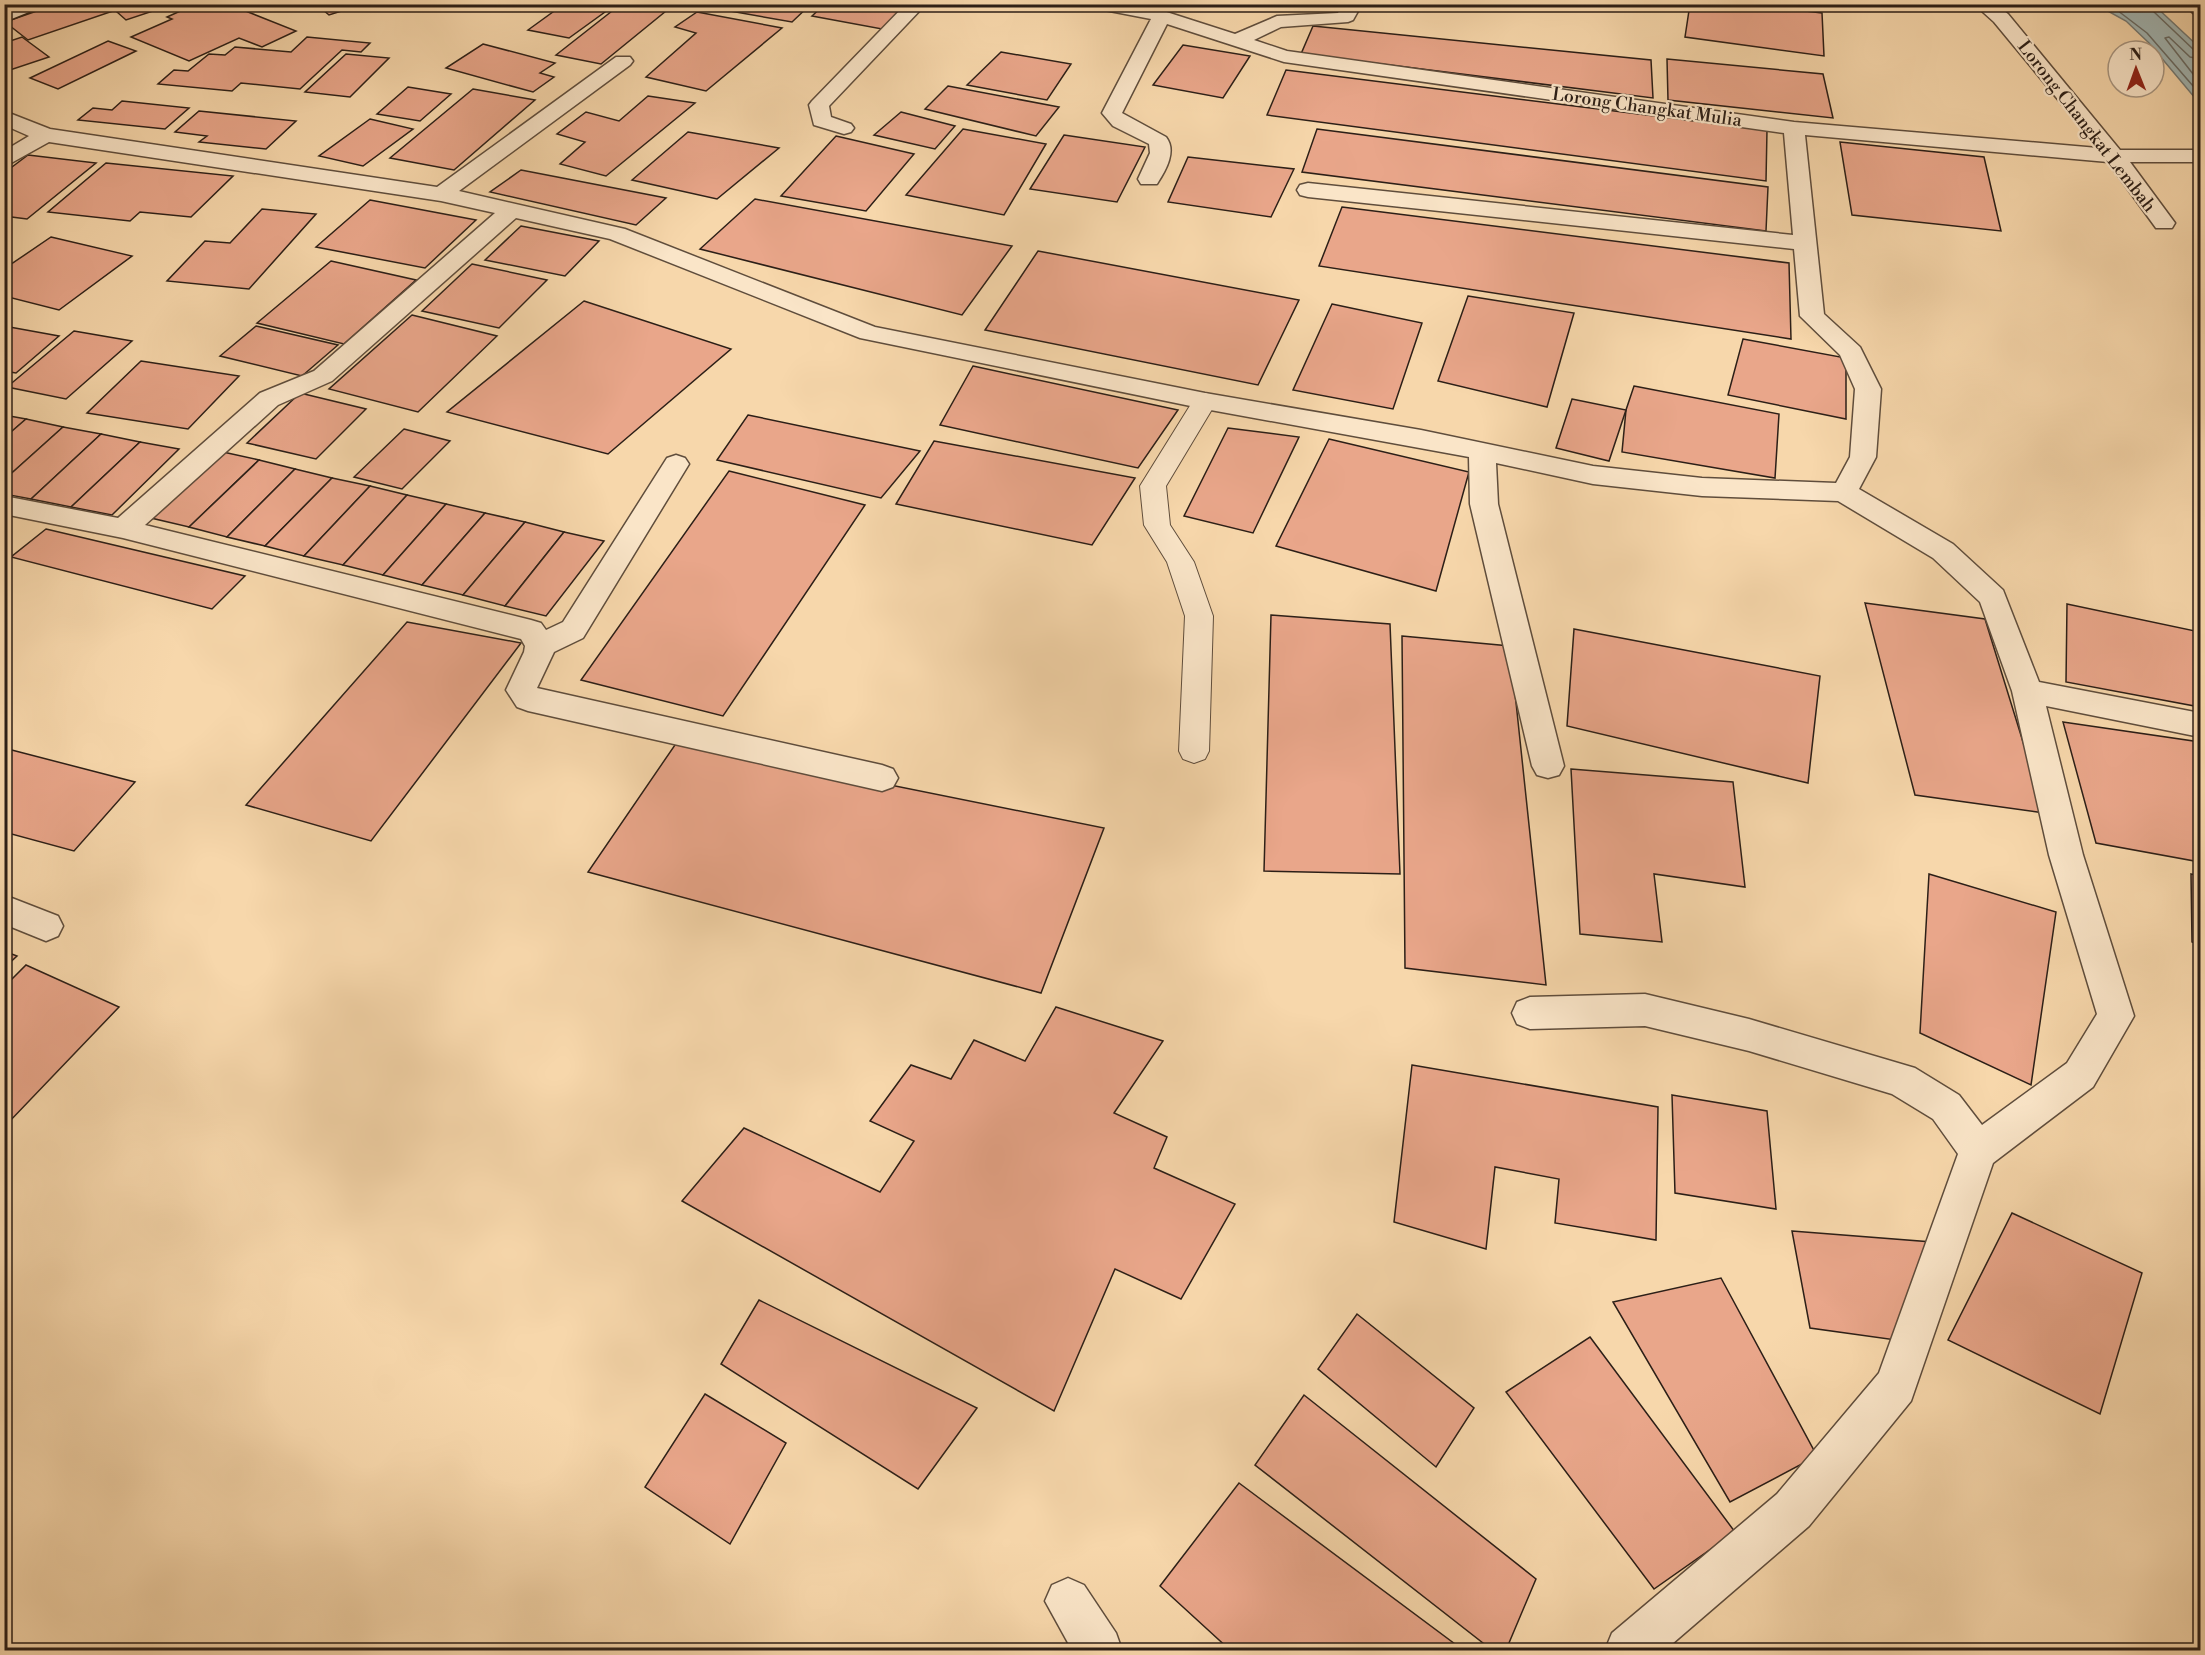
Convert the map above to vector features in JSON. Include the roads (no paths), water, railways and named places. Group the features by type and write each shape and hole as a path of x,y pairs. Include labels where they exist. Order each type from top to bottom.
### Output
{"street":[{"path":"4,16 32,4"},
{"path":"844,128 821,121 819,105 917,4"},
{"name":"Lorong Changkat Mulia","path":"1101,4 1162,16 1284,56 1794,128 2113,156 2200,156"},
{"path":"1236,40 1277,22 1341,18 1346,16 1353,4"},
{"name":"Lorong Changkat Lembah","path":"1983,4 2001,18 2164,223"},
{"path":"2194,4 2200,9"},
{"path":"1149,179 1161,153 1159,141 1146,132 1120,122 1112,113 1162,16"},
{"path":"441,194 623,60"},
{"path":"4,117 45,135 441,194 617,234 869,333 1205,401 1482,451 1593,475 1691,486 1844,492 1943,551 1993,597 2028,690 2066,855 2116,1016 2080,1075 1978,1151 1896,1386 1793,1510 1629,1650"},
{"path":"1794,128 1812,316 1851,352 1868,389 1863,457 1844,492"},
{"path":"4,161 45,135"},
{"path":"1308,190 1805,243"},
{"path":"123,529 269,399 323,376 511,211"},
{"path":"1482,451 1484,504 1548,766"},
{"path":"540,646 573,630 676,464"},
{"path":"4,505 123,529 531,631 540,646 540,657 525,676 521,690 528,699 882,778"},
{"path":"2028,690 2200,725"},
{"path":"4,909 45,926"},
{"path":"1530,1013 1645,1010 1749,1035 1902,1080 1946,1107 1978,1151"},
{"path":"1068,1601 1099,1650"}],"lane":[{"path":"1194,751 1199,616 1180,562 1157,525 1153,486 1205,401"}],"water":[{"path":"2097,5 2154,5 2200,48 2200,104 2166,63 2166,39 2145,39 2126,21"}]}
